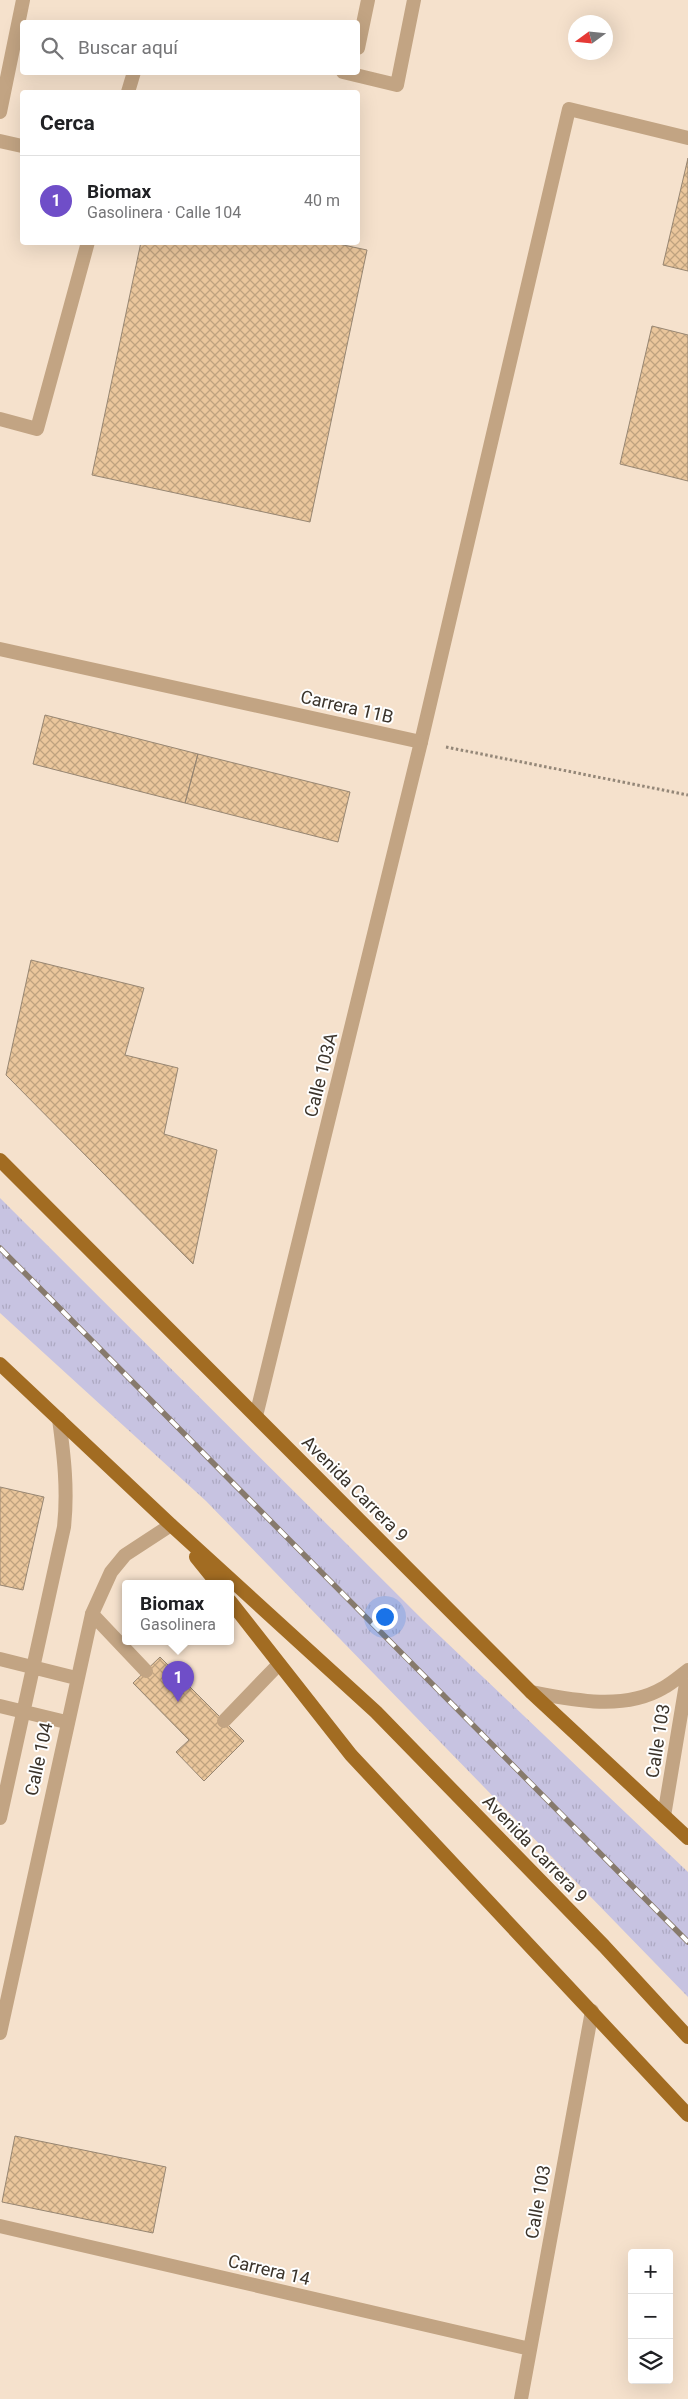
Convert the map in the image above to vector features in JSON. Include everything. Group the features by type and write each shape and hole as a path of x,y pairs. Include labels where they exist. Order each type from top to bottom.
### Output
{"main road":[{"name":"Avenida Carrera 9","path":"0,1160 530,1692 688,1838"},
{"name":"Avenida Carrera 9","path":"0,1364 231,1580"},
{"path":"171,1525 215,1580"},
{"name":"Avenida Carrera 9","path":"234,1582 376,1712 604,1946 688,2037"},
{"path":"234,1606 351,1755 688,2115"}],"street":[{"path":"0,112 23,0"},
{"path":"360,38 368,0"},
{"path":"357,75 397,85 414,0"},
{"path":"129,90 133,75"},
{"name":"Calle 103A","path":"256,1416 421,742 569,109 688,138"},
{"path":"0,141 20,146"},
{"path":"0,419 37,429 87,245"},
{"name":"Carrera 11B","path":"1,652 421,742"},
{"name":"Calle 104","path":"0,1818 64,1527 67,1499 66,1468 59,1419"},
{"name":"Calle 104","path":"0,2033 66,1722 92,1614 111,1572 125,1555 171,1525"},
{"path":"92,1614 146,1670"},
{"path":"0,1659 76,1678"},
{"path":"224,1721 280,1664"},
{"name":"Calle 103","path":"530,1692 586,1701 625,1700 646,1696 663,1688 688,1671"},
{"name":"Calle 103","path":"664,1816 688,1671"},
{"path":"0,1706 66,1722"},
{"name":"Calle 103","path":"521,2399 592,2011"},
{"name":"Carrera 14","path":"0,2226 530,2349"}],"path":[{"path":"421,742 688,795"}],"green space":[{"path":"0,1198 424,1621 688,1872 688,1997 206,1501 0,1313"}],"building":[{"path":"688,158 688,271 663,265"},
{"path":"140,245 343,245 367,250 310,522 92,475"},
{"path":"652,326 688,335 688,481 620,464"},
{"path":"45,715 198,754 185,803 33,764"},
{"path":"198,754 350,792 338,842 185,803"},
{"path":"31,960 144,988 125,1055 178,1068 164,1134 217,1150 193,1264 6,1075"},
{"path":"0,1487 44,1497 23,1590 0,1585"},
{"path":"160,1657 244,1741 204,1781 176,1752 189,1740 133,1683"},
{"path":"15,2136 166,2167 153,2233 2,2202"}],"railway":[{"path":"0,1248 688,1942"}],"place":[{"name":"Biomax","path":"178,1702"}]}
